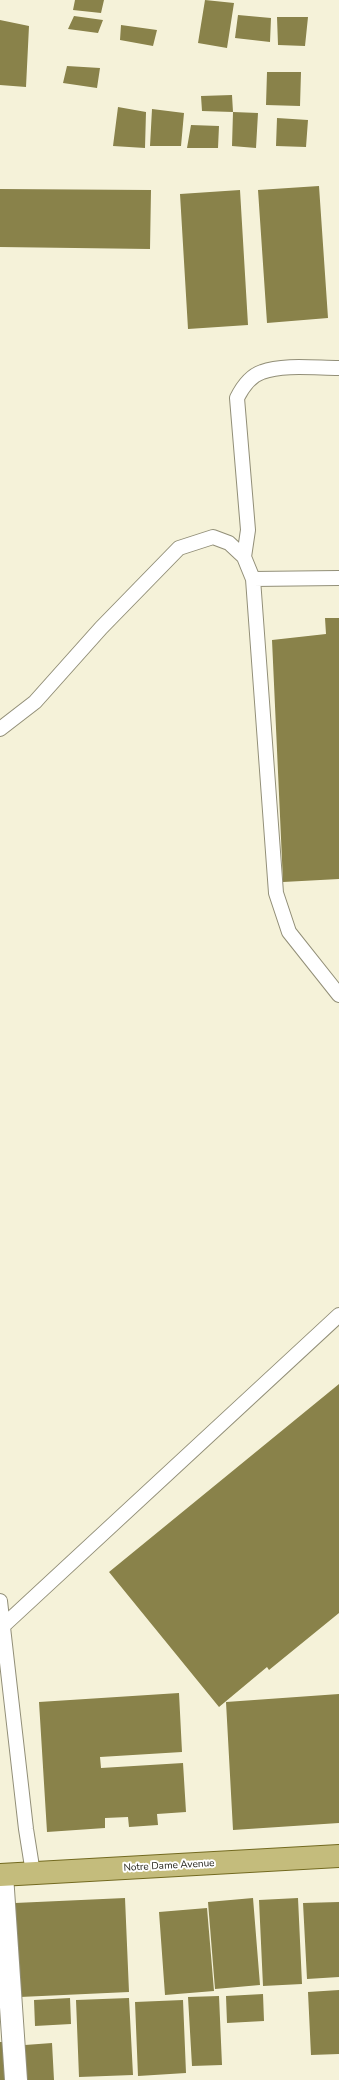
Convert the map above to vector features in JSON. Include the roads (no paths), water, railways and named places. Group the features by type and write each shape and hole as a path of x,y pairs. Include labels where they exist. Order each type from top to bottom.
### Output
{"main road":[{"name":"Notre Dame Avenue","path":"1,1875 339,1856"}],"street":[{"path":"1,1875 16,2080"}],"lane":[{"path":"244,557 248,530 237,398 243,386 261,372 279,369 339,368"},
{"path":"0,730 35,702 101,628 179,548 213,537 229,543 244,557 253,580 276,893 289,932 339,995"},
{"path":"253,580 339,578"},
{"path":"2,1625 339,1315"},
{"path":"0,1601 26,1829 33,1873"}]}
